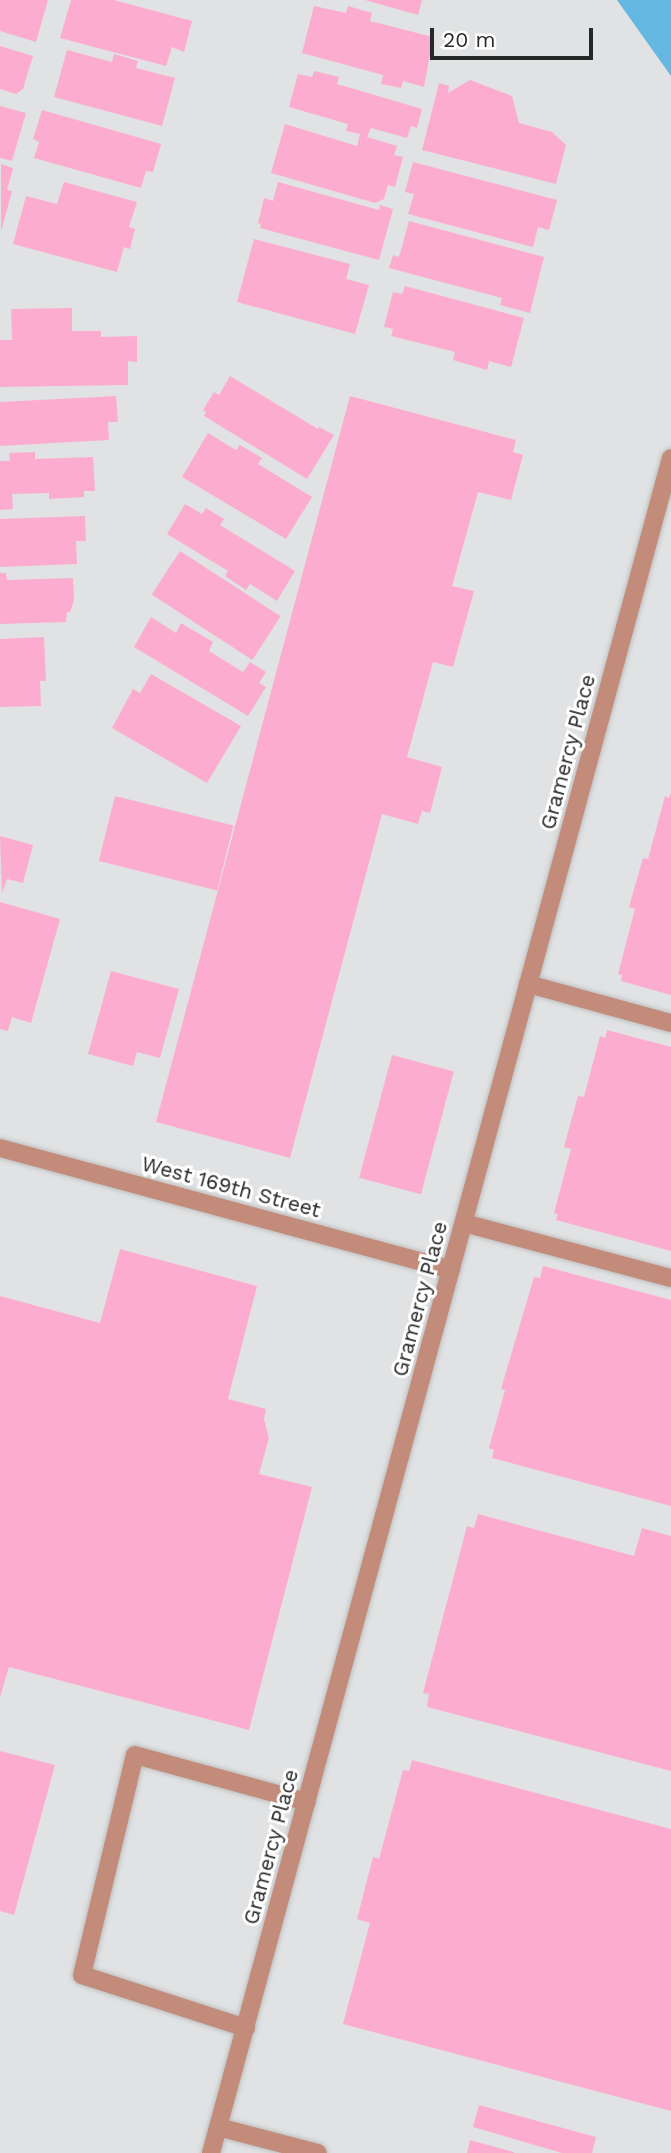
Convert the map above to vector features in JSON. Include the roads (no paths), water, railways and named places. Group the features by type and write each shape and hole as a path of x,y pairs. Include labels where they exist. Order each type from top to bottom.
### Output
{"street":[{"name":"Gramercy Place","path":"211,2153 528,984 665,504 671,457"},
{"path":"528,984 671,1023"},
{"name":"West 169th Street","path":"0,1148 451,1270"},
{"path":"464,1223 671,1278"},
{"path":"246,2028 82,1975 135,1755 307,1802"},
{"path":"218,2127 318,2153"}],"water":[{"path":"617,0 671,0 671,76"}]}
